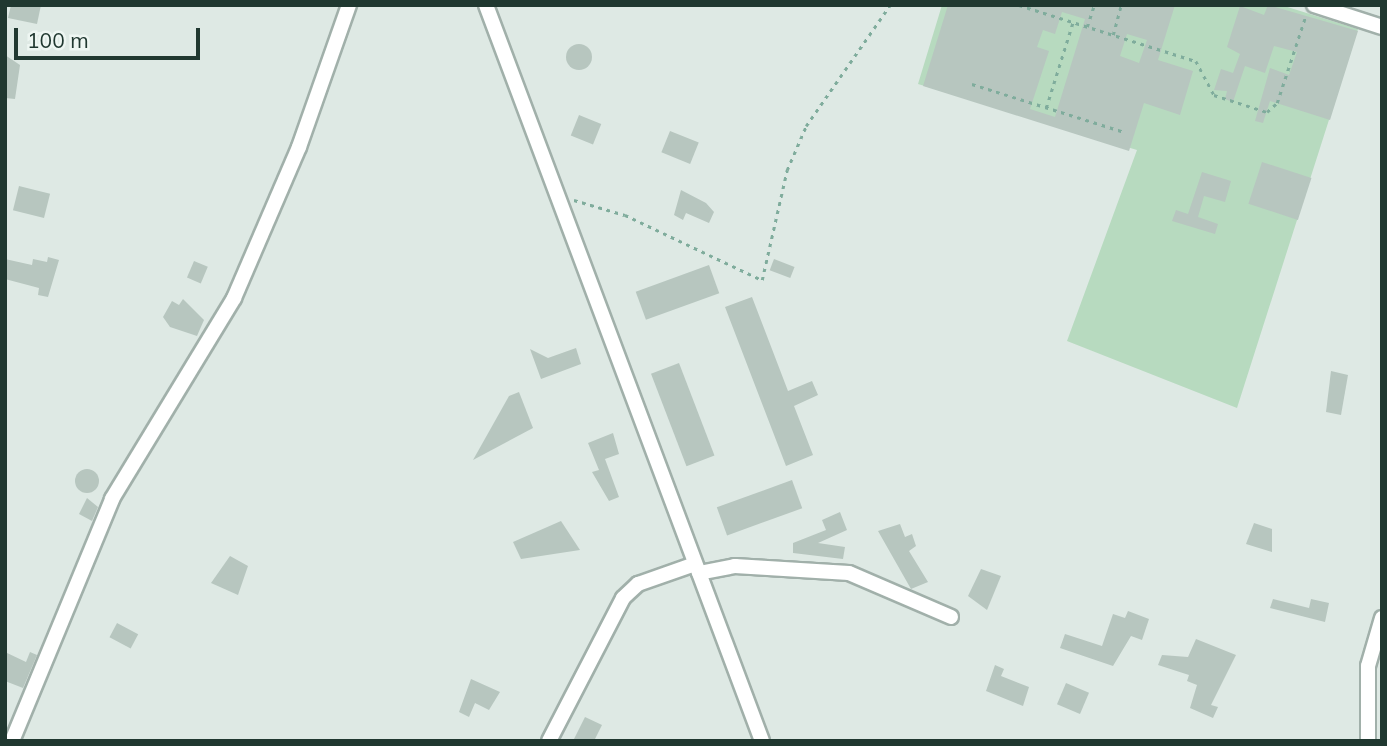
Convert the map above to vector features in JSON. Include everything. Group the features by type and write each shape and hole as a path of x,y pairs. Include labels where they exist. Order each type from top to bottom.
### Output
{"street":[{"path":"12,741 112,499 234,298 307,126 349,5"},
{"path":"486,5 762,741"},
{"path":"1312,5 1382,27"},
{"path":"549,741 623,598 638,584 697,568 735,566 849,573 951,617"},
{"path":"1368,741 1368,666 1382,618"}],"path":[{"path":"560,198 625,215 762,280 787,170 806,126 890,5"},
{"path":"1020,5 1196,61 1214,95 1273,111 1312,5"},
{"path":"1087,27 1094,5"},
{"path":"1113,35 1121,5"},
{"path":"1046,108 1073,22"},
{"path":"972,84 1124,132"}],"green space":[{"path":"942,5 1281,5 1358,29 1237,408 1067,341 1137,150 918,84"}],"building":[{"path":"11,5 41,5 37,24 8,18"},
{"path":"948,5 1175,5 1158,60 1193,71 1180,115 1144,103 1129,151 923,86","holes":["1062,12 1085,19 1055,117 1030,109 1049,51 1037,47 1043,30 1055,34","1127,34 1147,40 1139,63 1120,56"]},
{"path":"1268,5 1358,31 1330,120 1270,101 1263,123 1255,121 1270,68 1289,75 1297,52 1274,46 1265,73 1245,66 1233,102 1225,99 1227,91 1214,90 1221,69 1233,73 1240,54 1227,47 1240,6 1264,15"},
{"path":"579,44 588,48 592,57 588,66 579,70 570,66 566,57 570,48"},
{"path":"5,55 20,65 15,99 5,98"},
{"path":"579,115 601,124 593,144 571,135"},
{"path":"670,131 699,143 690,164 661,152"},
{"path":"1262,162 1311,178 1298,220 1248,204"},
{"path":"1202,172 1231,181 1225,202 1204,196 1198,217 1218,224 1215,234 1172,221 1176,210 1188,214"},
{"path":"19,186 50,194 44,218 13,210"},
{"path":"681,190 706,203 714,212 709,223 686,213 683,220 674,215"},
{"path":"48,257 59,260 48,297 38,295 39,288 5,279 5,259 32,265 33,259 47,262"},
{"path":"774,259 795,267 790,278 770,270"},
{"path":"194,261 208,267 201,283 187,278"},
{"path":"709,265 719,293 646,320 636,292"},
{"path":"752,297 788,391 812,381 818,395 794,406 813,455 786,466 725,307"},
{"path":"183,299 204,320 197,336 170,327 163,317 172,301 179,305"},
{"path":"576,348 581,364 541,379 530,349 548,358"},
{"path":"679,363 714,455 686,466 651,374"},
{"path":"1331,371 1348,375 1341,415 1326,412"},
{"path":"519,392 533,428 473,460 509,396"},
{"path":"613,433 619,454 605,459 619,497 609,501 592,472 599,470 588,443"},
{"path":"87,469 98,476 99,481 92,492 87,493 76,486 75,481 82,470"},
{"path":"792,480 802,508 727,536 717,507"},
{"path":"87,498 98,507 92,521 79,514"},
{"path":"840,512 847,530 818,543 845,547 843,559 793,553 793,543 826,530 822,520"},
{"path":"561,521 580,550 521,559 513,542"},
{"path":"1254,523 1272,529 1272,552 1246,544"},
{"path":"900,524 905,537 912,534 916,546 909,551 928,582 911,589 878,531"},
{"path":"230,556 248,566 238,595 211,583"},
{"path":"981,569 1001,576 987,610 968,596"},
{"path":"1273,599 1309,608 1311,599 1329,603 1325,622 1270,608"},
{"path":"1128,611 1149,619 1142,640 1131,636 1113,666 1060,648 1065,634 1102,646 1113,614 1125,618"},
{"path":"117,623 138,634 131,648 109,637"},
{"path":"1196,639 1236,655 1211,705 1218,707 1213,718 1190,708 1197,685 1187,681 1189,675 1158,665 1162,655 1188,657"},
{"path":"5,652 26,662 30,652 37,655 23,688 5,681"},
{"path":"995,665 1004,669 1001,676 1029,687 1023,706 986,691"},
{"path":"471,679 500,692 489,710 475,703 469,717 459,712"},
{"path":"1066,683 1089,693 1080,714 1057,704"},
{"path":"585,717 602,725 594,741 573,741"}]}
